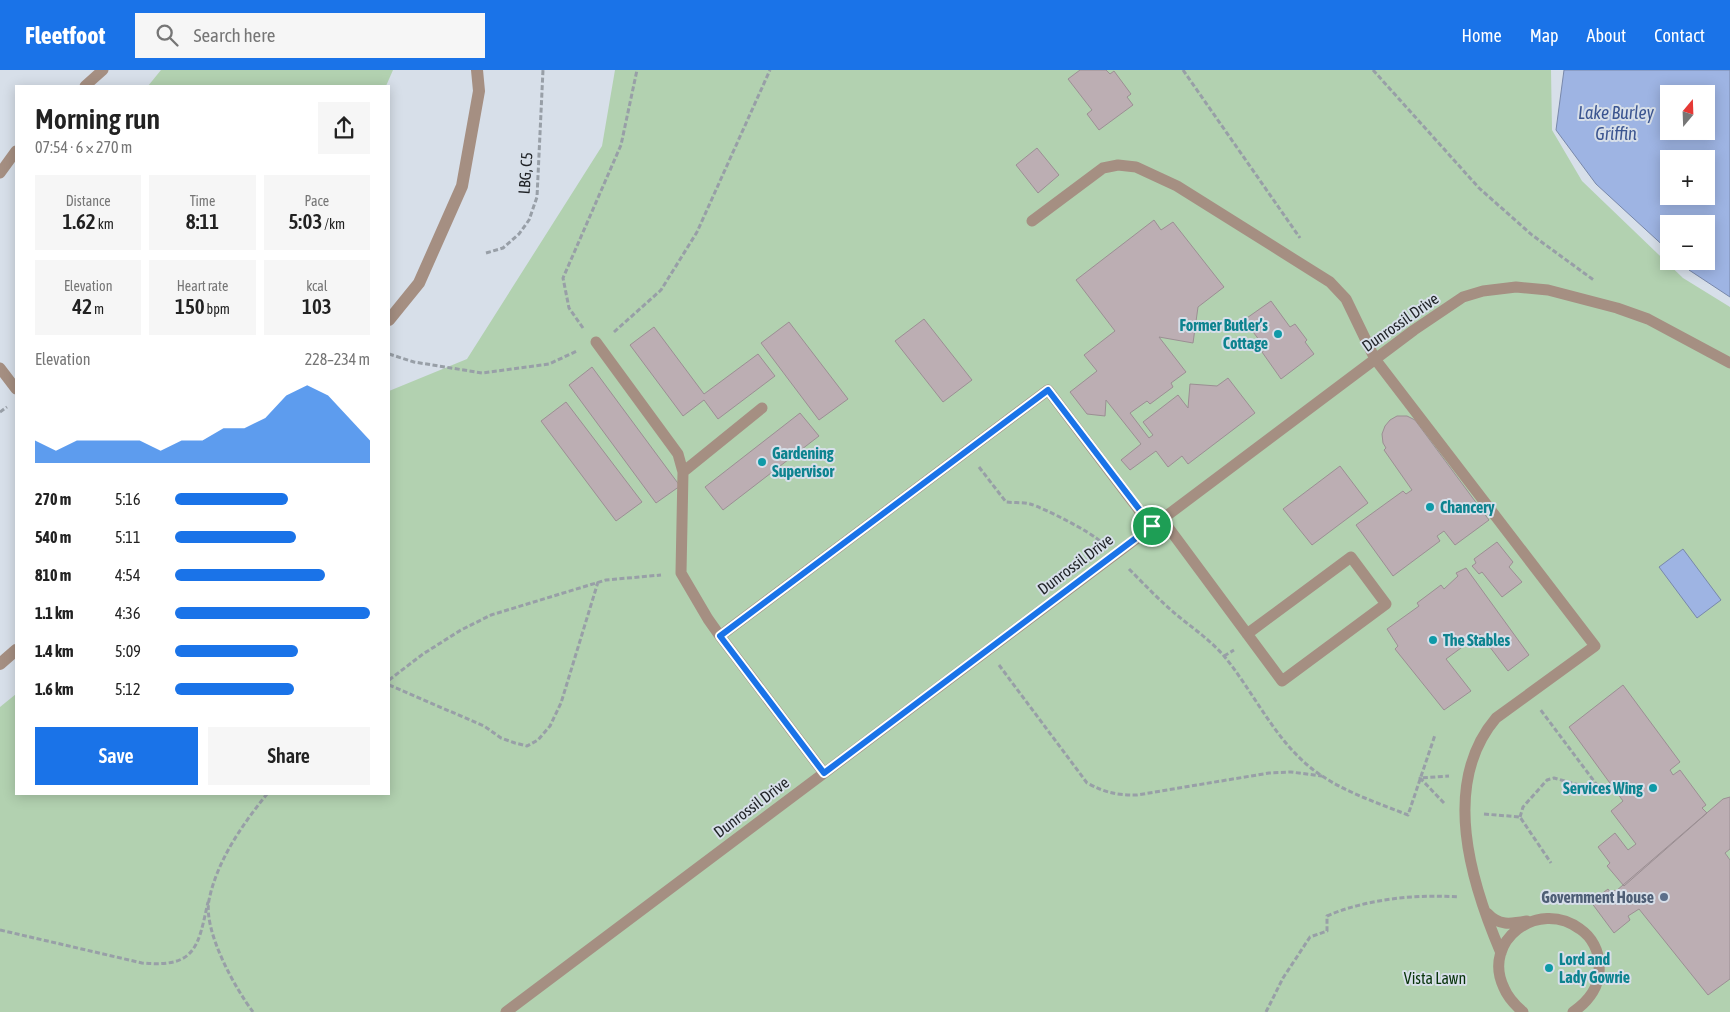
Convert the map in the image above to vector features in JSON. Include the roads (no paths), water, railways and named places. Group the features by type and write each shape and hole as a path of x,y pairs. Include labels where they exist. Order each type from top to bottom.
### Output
{"street":[{"path":"390,319 419,284 462,186 479,91 477,70"},
{"path":"0,664 15,651"}],"lane":[{"path":"86,85 103,70"},
{"path":"0,173 15,152"},
{"path":"1032,221 1103,168 1118,165 1136,167 1177,186 1330,282 1346,299 1375,359 1595,646 1496,718 1488,727 1476,751 1471,767 1465,819 1468,851 1480,899 1501,953"},
{"name":"Dunrossil Drive","path":"506,1012 1375,359 1414,330 1463,298 1483,291 1516,287 1548,290 1624,310 1648,319 1730,363"},
{"path":"596,342 678,454 683,472 681,573 720,636 824,773"},
{"path":"0,368 15,387"},
{"path":"720,636 1048,390 1247,634 1282,681 1386,604 1351,557 1247,634"},
{"path":"683,472 762,408"},
{"path":"1486,911 1494,920 1503,923 1550,917 1574,924 1585,932 1598,953 1600,970 1598,981 1583,1012"},
{"path":"1522,1010 1510,999 1500,978 1499,967 1501,953 1510,936 1520,926 1533,920"},
{"path":"1573,1012 1582,1006 1592,995"}],"water":[{"name":"Lake Burley Griffin","path":"1564,70 1730,70 1730,297 1689,270 1715,270 1715,215 1660,215 1660,243 1596,184 1556,130"},
{"path":"1683,549 1721,600 1697,618 1659,567"}],"place":[{"name":"Former Butler’s Cottage","path":"1278,334"},
{"name":"Gardening Supervisor","path":"762,462"},
{"name":"Chancery","path":"1430,507"},
{"name":"The Stables","path":"1433,640"},
{"name":"Services Wing","path":"1653,788"},
{"name":"Government House","path":"1664,897"},
{"name":"Lord and Lady Gowrie","path":"1549,968"}],"park label":[{"name":"Vista Lawn","path":"1435,978"}]}
